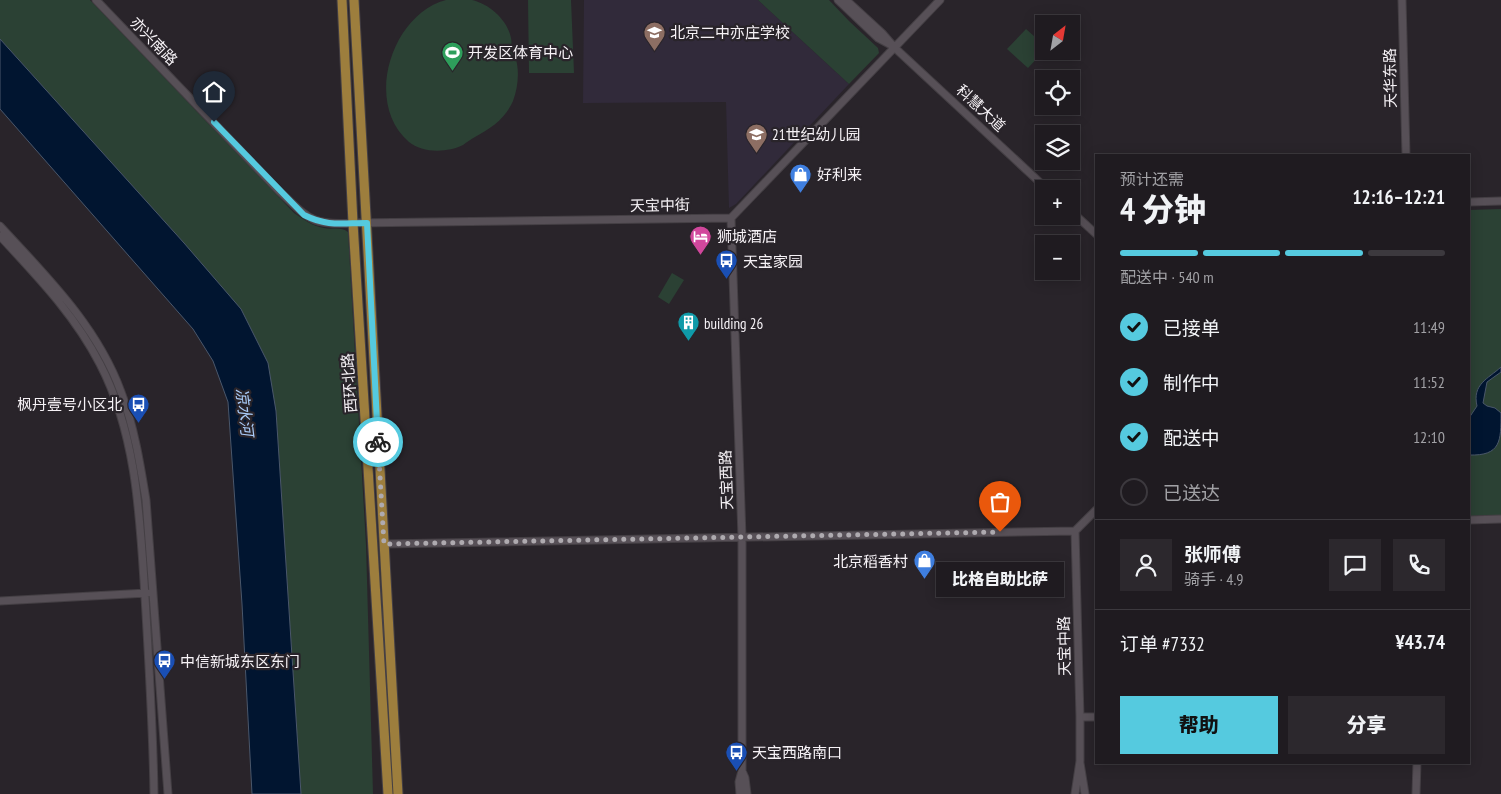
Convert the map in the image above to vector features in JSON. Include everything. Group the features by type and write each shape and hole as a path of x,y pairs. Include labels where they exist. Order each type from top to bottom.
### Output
{"main road":[{"name":"西环北路","path":"342,0 353,223 388,794"},
{"name":"西环北路","path":"354,0 398,794"}],"street":[{"name":"亦兴南路","path":"96,0 304,215 317,222 331,224 353,223"},
{"name":"科慧大道","path":"838,0 878,38 895,48"},
{"name":"科慧大道","path":"846,0 1037,180"},
{"path":"731,218 940,0"},
{"name":"天华东路","path":"1402,0 1406,154"},
{"path":"1470,202 1501,201"},
{"name":"天宝中街","path":"353,223 731,218"},
{"name":"天宝西路","path":"731,218 742,537 742,771 739,782 740,794"},
{"path":"1080,219 1095,233"},
{"path":"0,226 61,294 100,348 121,391 128,413 140,460 146,500 154,593 154,630 168,794"},
{"path":"0,236 56,296 89,345 113,392 127,442 138,502 153,718 154,794"},
{"path":"384,544 1075,531 1095,511"},
{"path":"1470,520 1501,519"},
{"name":"天宝中路","path":"1075,531 1080,717 1080,760 1075,794"},
{"path":"0,601 154,593"},
{"path":"1080,717 1095,717"},
{"name":"天宝中路","path":"1080,760 1085,794"},
{"path":"1416,794 1417,764"},
{"name":"天宝西路","path":"742,771 746,778 747,794"}],"shaded area":[{"path":"584,0 758,0 849,84 736,204 729,208 726,102 583,103"}],"green space":[{"path":"0,0 90,0 294,213 316,226 327,229 342,229 348,232 366,545 373,794 301,794 276,411 184,243 0,39"},
{"name":"开发区体育中心","path":"446,0 472,0 485,5 497,14 506,25 511,38 512,50 518,67 518,79 513,101 506,113 497,122 457,148 435,151 414,146 395,125 388,105 386,84 390,62 398,41 411,23 427,9"},
{"path":"528,0 571,0 574,73 529,73"},
{"path":"758,0 829,0 878,48 879,53 849,84"},
{"path":"1026,29 1035,37 1036,60 1028,68 1007,49"},
{"path":"1501,209 1501,515 1470,516 1470,210"},
{"path":"672,273 684,280 669,304 658,297"}],"water":[{"name":"凉水河","path":"0,39 241,309 268,363 276,411 301,794 252,794 242,604 228,402 213,361 193,329 0,109"},
{"path":"1501,367 1501,372 1487,382 1483,403 1501,413 1499,439 1497,445 1488,453 1470,455 1470,416 1477,406 1477,392 1482,383"}],"way so far":[{"path":"378,442 384,544 1000,532"}],"place":[{"name":"北京二中亦庄学校","path":"654,51"},
{"name":"开发区体育中心","path":"452,71"},
{"name":"21世纪幼儿园","path":"756,153"},
{"name":"好利来","path":"801,193"},
{"name":"狮城酒店","path":"701,255"},
{"name":"天宝家园","path":"727,280"},
{"name":"building 26","path":"688,342"},
{"name":"枫丹壹号小区北","path":"138,423"},
{"name":"比格自助比萨","path":"1000,532"},
{"name":"北京稻香村","path":"924,580"},
{"name":"中信新城东区东门","path":"164,680"},
{"name":"天宝西路南口","path":"736,771"}],"route":[{"path":"214,122 304,215 317,222 331,224 367,223 378,442"}]}
